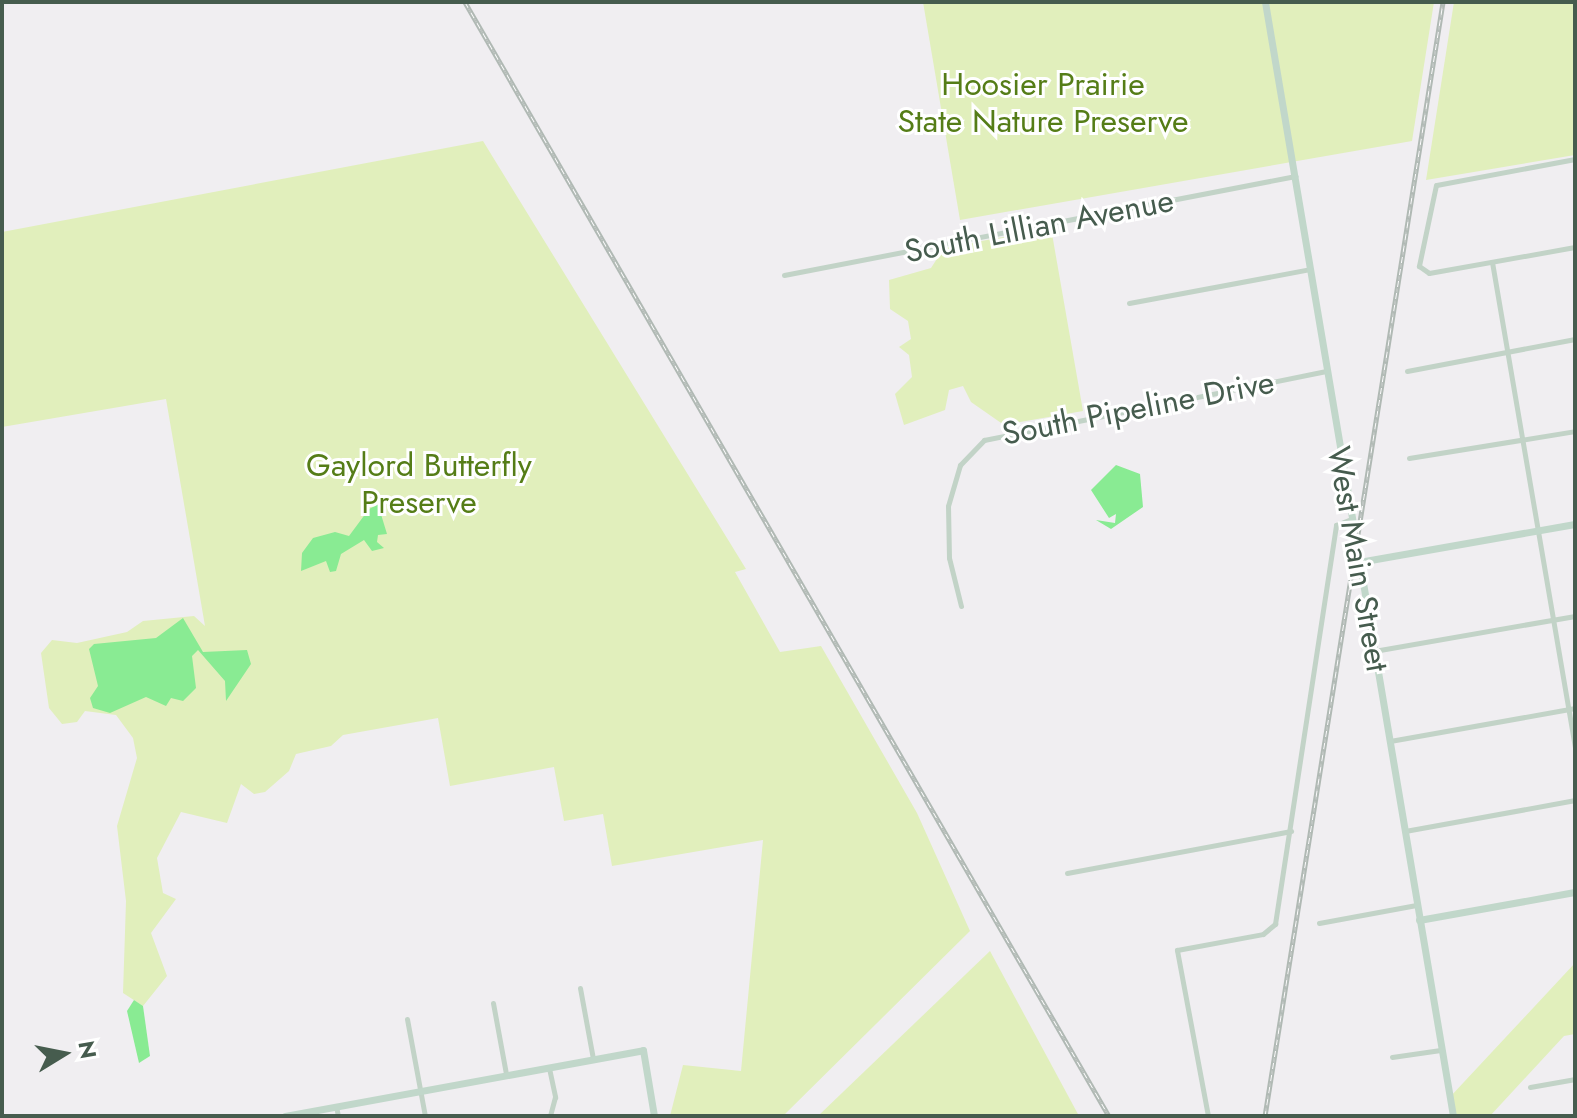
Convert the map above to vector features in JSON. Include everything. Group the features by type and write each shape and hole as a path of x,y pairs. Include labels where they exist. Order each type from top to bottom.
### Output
{"street":[{"name":"West Main Street","path":"1265,2 1453,1116"},
{"path":"1575,159 1434,187 1421,270 1492,262 1575,247"},
{"name":"South Lillian Avenue","path":"784,275 1295,176"},
{"path":"1492,262 1553,620 1572,709 1575,749"},
{"path":"1129,303 1310,269"},
{"path":"1407,371 1575,339"},
{"name":"South Pipeline Drive","path":"961,606 949,558 948,506 960,465 984,440 1326,371"},
{"path":"1409,458 1575,431"},
{"path":"1208,1116 1177,950 1271,930 1291,831 1336,525 1352,519"},
{"path":"1359,562 1575,524"},
{"path":"1374,651 1575,616"},
{"path":"1389,741 1572,709"},
{"path":"1404,831 1575,800"},
{"path":"1067,873 1291,831"},
{"path":"1419,920 1575,892"},
{"path":"1319,923 1416,905"},
{"path":"580,988 593,1059"},
{"path":"493,1003 506,1074"},
{"path":"407,1019 425,1116"},
{"path":"285,1116 643,1050 654,1116"},
{"path":"1392,1057 1441,1050"},
{"path":"549,1067 555,1097 550,1116"},
{"path":"1530,1087 1575,1079"},
{"path":"336,1106 338,1116"}],"green space":[{"name":"Hoosier Prairie State Nature Preserve","path":"923,2 1434,2 1412,141 960,220"},
{"path":"1454,2 1575,2 1575,155 1426,180"},
{"name":"Gaylord Butterfly Preserve","path":"483,141 746,569 735,572 780,652 821,646 917,813 970,931 783,1116 670,1116 683,1065 741,1071 763,840 612,866 603,814 564,821 554,767 450,786 438,718 343,735 331,746 296,754 289,771 265,792 254,794 241,784 227,823 181,812 157,858 163,893 176,899 151,933 167,976 143,1006 123,993 126,901 117,826 137,758 133,738 116,715 85,711 77,722 62,724 49,708 41,653 52,640 77,643 127,632 143,621 194,616 205,626 166,399 2,427 2,232"},
{"path":"1051,228 1083,411 1004,425 971,402 963,386 949,390 945,410 904,425 895,394 912,377 909,355 899,347 911,339 908,321 890,309 889,280 931,268 944,248"},
{"path":"990,951 1079,1116 818,1116"},
{"path":"1575,963 1575,1034 1564,1036 1490,1116 1453,1116 1450,1097"}],"shaded area":[{"path":"1116,465 1140,474 1143,507 1111,529 1096,520 1115,523 1116,514 1109,518 1091,490"},
{"path":"391,498 380,511 387,534 378,535 377,542 384,548 372,551 364,540 341,554 336,571 330,572 326,561 301,571 302,553 313,538 335,532 349,536 369,509"},
{"path":"183,618 203,652 247,650 251,664 226,701 225,681 198,650 192,656 196,688 183,701 171,698 166,706 146,697 110,713 93,708 90,698 98,686 89,649 94,644 156,638"},
{"path":"134,1000 143,1006 150,1056 139,1063 127,1011"}],"railway":[{"path":"465,2 1109,1116"},
{"path":"1265,1116 1443,2"}]}
